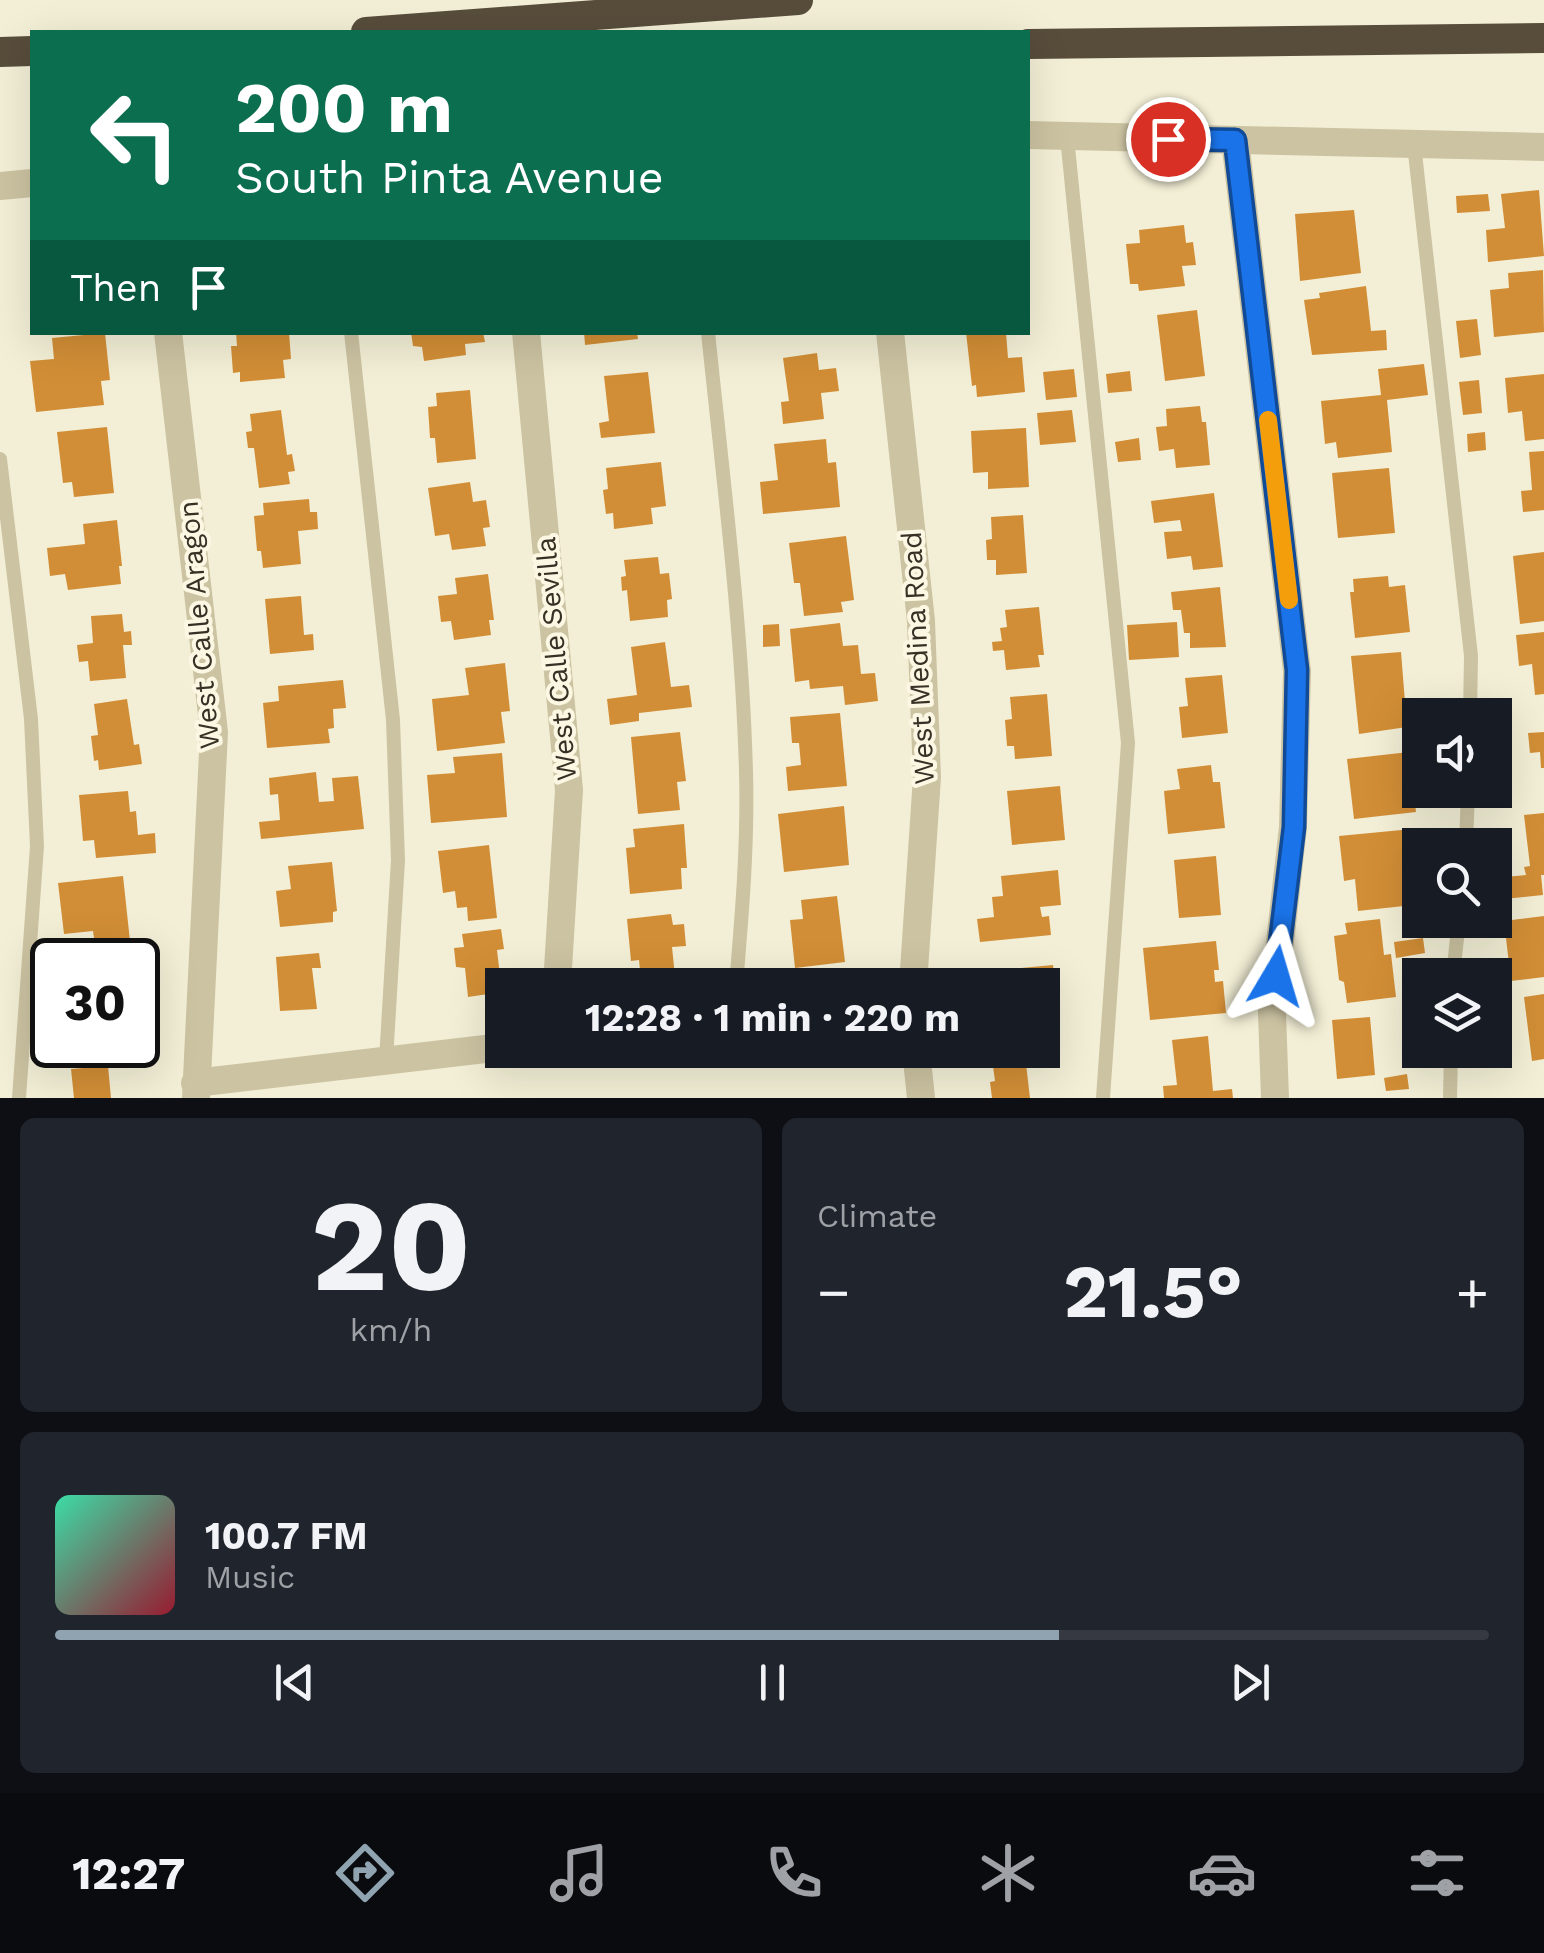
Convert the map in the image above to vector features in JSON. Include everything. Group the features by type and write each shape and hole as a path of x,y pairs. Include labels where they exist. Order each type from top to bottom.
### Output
{"highway":[{"path":"393,30 798,0"},
{"path":"1030,44 1544,38"},
{"path":"0,52 30,52"}],"street":[{"path":"1030,135 1544,147"},
{"path":"1235,140 1297,670 1294,827 1272,1013 1275,1098"},
{"path":"0,186 30,183"},
{"name":"West Calle Aragon","path":"168,335 214,732 196,1090"},
{"name":"West Calle Sevilla","path":"526,335 569,790 557,968"},
{"name":"West Medina Road","path":"890,335 921,621 927,777 914,968"},
{"path":"196,1090 485,1049"},
{"path":"918,1068 921,1098"}],"lane":[{"path":"1068,137 1128,743 1103,1098"},
{"path":"1414,144 1471,656 1470,698"},
{"path":"351,335 393,720 398,860 386,1060"},
{"path":"708,335 738,610 746,775 744,903 738,968"},
{"path":"0,459 30,719 37,846 19,1098"},
{"path":"1450,1098 1451,1068"}],"building":[{"path":"1539,190 1544,256 1488,262 1486,230 1505,228 1501,194"},
{"path":"1488,194 1490,211 1457,213 1456,196"},
{"path":"1354,210 1361,273 1300,281 1295,214"},
{"path":"1184,225 1186,243 1193,242 1196,265 1182,266 1185,286 1139,291 1138,284 1130,284 1126,244 1140,243 1139,230"},
{"path":"1543,270 1544,332 1494,337 1490,290 1509,288 1508,273"},
{"path":"1366,286 1371,331 1386,330 1387,350 1312,355 1304,300 1320,298 1319,293"},
{"path":"1197,310 1205,376 1165,381 1157,315"},
{"path":"1477,319 1481,355 1460,358 1456,321"},
{"path":"105,335 110,380 101,381 104,405 36,412 30,361 54,359 52,338"},
{"path":"236,335 289,335 291,359 283,360 285,378 240,382 240,372 233,373 231,346 237,346"},
{"path":"411,335 484,335 485,342 465,344 466,355 424,361 422,347 413,346"},
{"path":"584,335 637,335 638,339 585,345"},
{"path":"966,335 1006,335 1008,358 1022,357 1025,392 977,397 976,385 972,386"},
{"path":"817,353 819,370 836,368 839,391 821,393 824,419 783,424 781,402 789,401 783,358"},
{"path":"1424,364 1428,395 1387,400 1392,452 1338,458 1336,442 1325,444 1321,401 1381,395 1378,369"},
{"path":"1074,369 1077,397 1046,400 1043,372"},
{"path":"1130,371 1132,391 1108,393 1106,374"},
{"path":"648,372 655,433 601,438 599,423 609,421 604,376"},
{"path":"1544,374 1544,439 1525,441 1522,411 1508,413 1505,378"},
{"path":"1479,380 1482,413 1463,415 1459,382"},
{"path":"470,390 476,459 437,463 428,407 437,406 436,393"},
{"path":"1200,406 1202,422 1206,422 1210,465 1176,468 1174,449 1159,451 1156,427 1167,426 1166,409"},
{"path":"281,410 287,455 292,454 295,471 288,472 290,484 259,488 254,448 248,448 246,432 252,431 250,414"},
{"path":"1072,410 1076,442 1040,445 1037,413"},
{"path":"107,427 114,493 74,497 72,482 63,483 57,432"},
{"path":"1026,428 1029,487 988,489 988,472 973,473 971,431"},
{"path":"1485,432 1486,450 1468,452 1467,434"},
{"path":"1139,438 1141,460 1118,462 1115,442"},
{"path":"826,439 828,463 836,462 840,507 763,514 760,482 778,480 774,444"},
{"path":"1544,451 1544,510 1523,512 1521,491 1532,490 1529,452"},
{"path":"661,462 666,506 651,508 653,524 614,529 613,513 606,514 606,468"},
{"path":"1389,468 1395,533 1338,538 1332,473"},
{"path":"470,482 473,502 486,500 490,527 483,528 486,546 452,550 449,534 435,536 428,488"},
{"path":"1214,493 1223,567 1193,570 1191,556 1167,559 1164,532 1182,531 1180,520 1154,523 1151,501"},
{"path":"309,499 310,512 317,512 318,529 298,531 301,564 263,568 261,551 257,551 254,516 264,515 263,503"},
{"path":"1023,515 1027,573 996,575 996,560 987,560 986,540 992,539 991,517"},
{"path":"117,520 121,584 68,590 65,574 50,576 47,548 85,544 83,524"},
{"path":"846,536 854,600 841,602 843,612 804,616 800,583 794,583 789,543"},
{"path":"1544,552 1544,621 1520,624 1513,556"},
{"path":"658,557 660,574 669,573 672,599 667,600 668,617 630,621 627,590 622,591 621,577 626,576 624,560"},
{"path":"488,574 494,620 489,620 491,635 454,640 451,621 441,622 438,596 457,594 455,578"},
{"path":"1388,576 1389,587 1405,585 1410,632 1355,638 1350,592 1354,592 1353,579"},
{"path":"1220,587 1226,647 1190,648 1190,633 1184,633 1181,610 1173,610 1171,592"},
{"path":"301,596 304,635 313,634 314,650 270,654 265,599"},
{"path":"1039,607 1044,655 1038,655 1040,667 1006,670 1004,650 993,651 992,642 1002,641 1000,628 1007,627 1005,610"},
{"path":"122,614 124,632 131,631 132,645 123,645 126,678 90,681 88,661 79,662 77,645 93,643 91,616"},
{"path":"1177,622 1179,657 1129,660 1127,625"},
{"path":"840,623 843,646 858,645 861,674 875,673 878,701 845,705 843,686 810,689 809,680 795,682 790,629"},
{"path":"779,624 780,646 763,647 763,625"},
{"path":"1544,632 1544,694 1535,695 1532,664 1519,666 1516,635"},
{"path":"665,642 671,687 689,685 692,707 639,713 639,721 610,725 607,699 637,695 631,647"},
{"path":"1401,652 1405,698 1402,728 1359,734 1351,656"},
{"path":"505,663 510,711 501,712 505,743 437,751 432,699 469,695 465,668"},
{"path":"1222,675 1228,733 1182,738 1179,707 1188,706 1185,678"},
{"path":"343,680 346,708 333,709 334,728 328,729 330,743 267,748 263,703 279,701 278,686"},
{"path":"1047,694 1052,756 1015,759 1014,746 1007,746 1005,720 1012,719 1010,697"},
{"path":"127,699 134,745 139,744 142,764 99,770 91,736 98,735 94,704"},
{"path":"840,713 847,786 788,791 786,767 801,765 799,743 792,743 790,717"},
{"path":"680,732 686,781 677,782 680,810 638,814 631,737"},
{"path":"1544,732 1541,768 1540,752 1530,753 1528,733"},
{"path":"502,753 507,817 431,823 427,775 455,773 453,757"},
{"path":"1402,753 1402,808 1416,808 1416,812 1354,819 1347,759"},
{"path":"1211,765 1213,782 1220,782 1225,828 1168,834 1164,791 1180,789 1177,769"},
{"path":"316,772 319,802 334,801 332,778 358,776 364,829 261,839 259,822 280,820 278,794 270,795 269,778"},
{"path":"1060,786 1065,840 1012,845 1007,791"},
{"path":"128,791 130,812 136,811 138,835 155,833 156,853 96,858 94,840 83,841 79,795"},
{"path":"844,806 849,865 784,872 778,814"},
{"path":"1544,813 1543,895 1512,898 1512,876 1526,875 1524,867 1530,866 1524,815"},
{"path":"684,824 687,868 681,868 682,889 630,894 626,848 635,847 633,829"},
{"path":"1402,830 1402,906 1358,911 1355,879 1344,881 1339,836"},
{"path":"489,845 497,918 468,921 467,907 457,908 455,891 443,893 438,851"},
{"path":"1216,856 1221,915 1179,918 1174,860"},
{"path":"332,862 337,911 333,912 333,922 280,927 276,891 291,889 288,866"},
{"path":"1058,870 1061,905 1040,907 1042,917 1049,916 1051,935 980,942 977,919 994,917 992,897 1003,896 1001,876"},
{"path":"123,876 130,938 94,938 93,931 64,934 58,883"},
{"path":"837,896 845,962 795,968 790,920 803,919 801,900"},
{"path":"671,914 673,925 684,924 686,946 672,947 674,968 640,968 639,960 631,961 627,919"},
{"path":"1544,916 1544,977 1512,981 1512,958 1508,958 1506,938 1512,938 1512,920"},
{"path":"1380,919 1384,955 1391,954 1396,997 1347,1003 1344,982 1339,980 1334,936 1347,934 1345,923"},
{"path":"501,929 504,949 497,950 499,968 485,968 485,994 468,997 465,968 456,967 454,948 464,947 462,934"},
{"path":"1423,938 1425,953 1396,958 1394,942"},
{"path":"1216,941 1219,970 1214,970 1215,982 1223,981 1226,1013 1150,1020 1143,948"},
{"path":"319,953 321,968 312,968 317,1009 280,1011 276,957"},
{"path":"1544,994 1544,1059 1532,1061 1524,997"},
{"path":"1370,1017 1375,1075 1337,1079 1332,1020"},
{"path":"1208,1036 1213,1091 1232,1089 1233,1098 1164,1098 1163,1086 1177,1085 1172,1040"},
{"path":"108,1068 111,1098 74,1098 71,1069"},
{"path":"993,1068 1027,1068 1030,1098 992,1098 990,1082 995,1081"},
{"path":"1407,1074 1409,1089 1386,1091 1384,1078"}],"slow traffic":[{"path":"1268,420 1289,600"}],"route":[{"path":"1168,139 1235,140 1297,670 1294,827 1276,976"}]}
